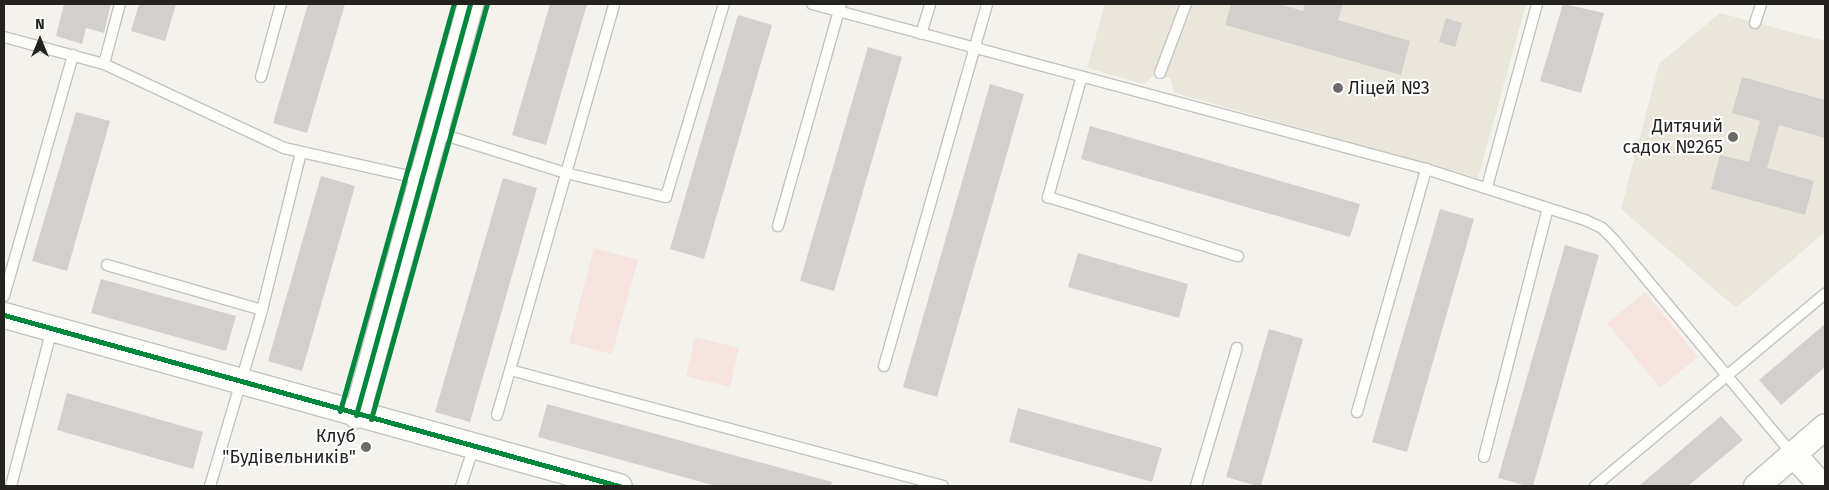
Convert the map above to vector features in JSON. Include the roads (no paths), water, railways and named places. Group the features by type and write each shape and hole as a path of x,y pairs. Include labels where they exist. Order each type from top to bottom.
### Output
{"street":[{"path":"356,415 435,132 466,5"},
{"path":"4,315 356,415 619,486"},
{"path":"1756,486 1825,426"},
{"path":"1793,454 1822,486"}],"lane":[{"path":"104,64 120,4"},
{"path":"260,77 281,4"},
{"path":"497,415 614,4"},
{"path":"435,132 566,173 666,197 724,4"},
{"path":"812,4 840,7 921,34 1081,79 1426,169 1487,187 1506,197 1548,208 1602,228 1730,376 1793,454"},
{"path":"921,34 930,4"},
{"path":"884,366 987,4"},
{"path":"1160,72 1186,4"},
{"path":"1487,187 1537,4"},
{"path":"1755,23 1761,4"},
{"path":"778,226 840,7"},
{"path":"4,36 104,64 301,152 422,179"},
{"path":"4,296 73,55"},
{"path":"1081,79 1048,197 1238,256"},
{"path":"210,486 262,310 301,152"},
{"path":"1357,412 1426,169"},
{"path":"1484,457 1548,208"},
{"path":"107,265 262,310"},
{"path":"1595,486 1730,376 1825,294"},
{"path":"12,486 52,329"},
{"path":"1196,486 1237,348"},
{"path":"510,370 944,486"},
{"path":"461,486 474,446"}],"place":[{"name":"Ліцей №3","path":"1338,88"},
{"name":"Дитячий садок №265","path":"1733,137"},
{"name":"Клуб \"Будівельників\"","path":"366,447"}]}
